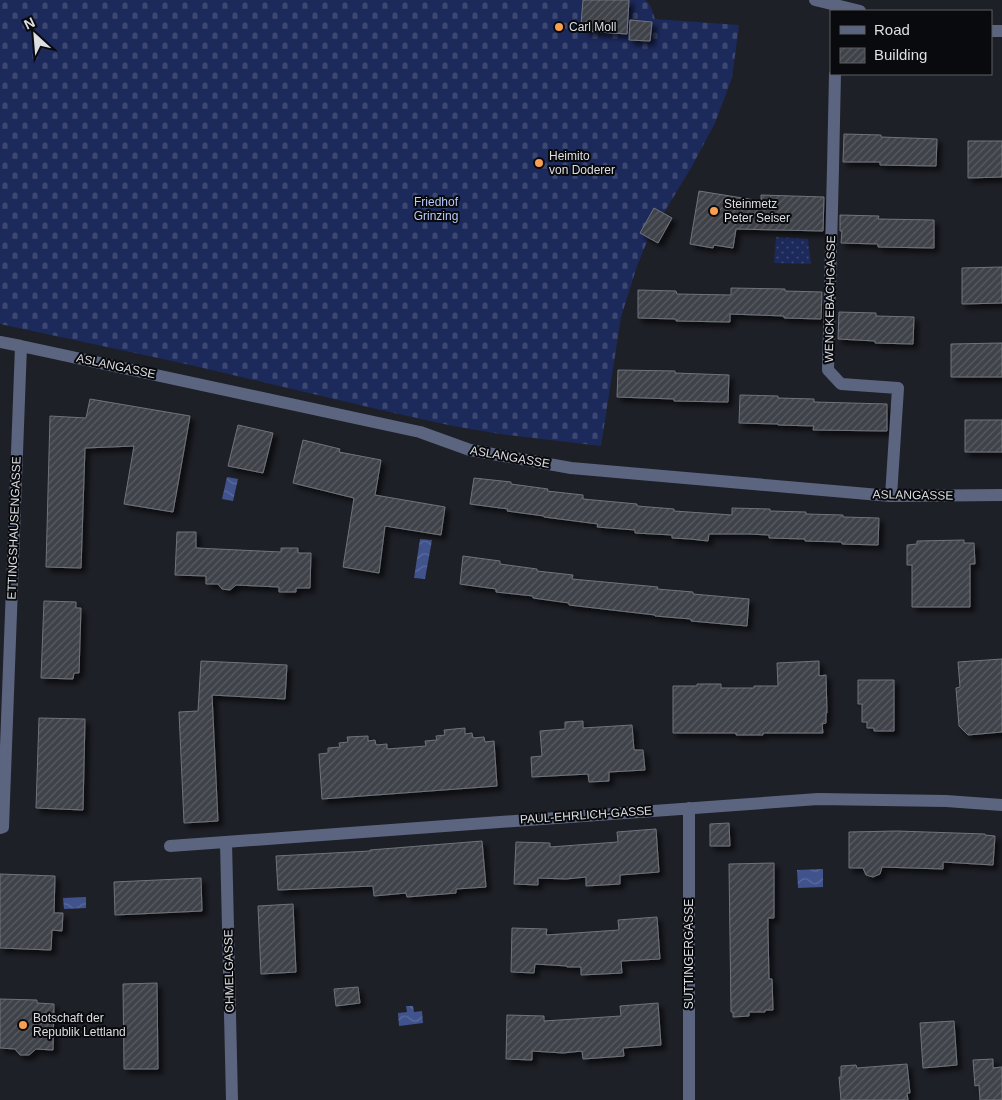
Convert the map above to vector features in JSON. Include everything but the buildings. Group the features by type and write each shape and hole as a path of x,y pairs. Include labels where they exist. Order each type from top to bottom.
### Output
{"street":[{"path":"815,0 836,8 852,10"},
{"name":"WENCKEBACHGASSE","path":"835,75 828,370 841,384 898,388 891,496"},
{"name":"ASLANGASSE","path":"0,342 420,432 470,450 571,468 891,496 1002,495"},
{"name":"ETTINGSHAUSENGASSE","path":"0,828 3,827 21,346"},
{"name":"PAUL-EHRLICH-GASSE","path":"170,846 818,800 946,801 1002,806"},
{"name":"SUTTINGERGASSE","path":"689,808 689,1100"},
{"name":"CHMELGASSE","path":"226,842 232,1100"}],"green space":[{"name":"Friedhof Grinzing","path":"0,0 645,0 650,5 655,19 739,25 732,78 715,123 691,168 648,239 637,266 621,317 601,446 500,434 453,426 186,364 0,324"},
{"path":"776,237 808,239 811,264 774,263"}],"water":[{"path":"227,477 238,479 233,501 222,499"},
{"path":"420,539 432,540 425,579 414,578"},
{"path":"823,869 823,887 798,888 797,870"},
{"path":"86,897 86,908 64,909 63,898"},
{"path":"406,1006 413,1006 414,1012 422,1011 423,1023 399,1026 398,1013 407,1012"}],"place":[{"name":"Carl Moll","path":"559,27"},
{"name":"Heimito von Doderer","path":"539,163"},
{"name":"Steinmetz Peter Seiser","path":"714,211"},
{"name":"Botschaft der Republik Lettland","path":"23,1025"}]}
